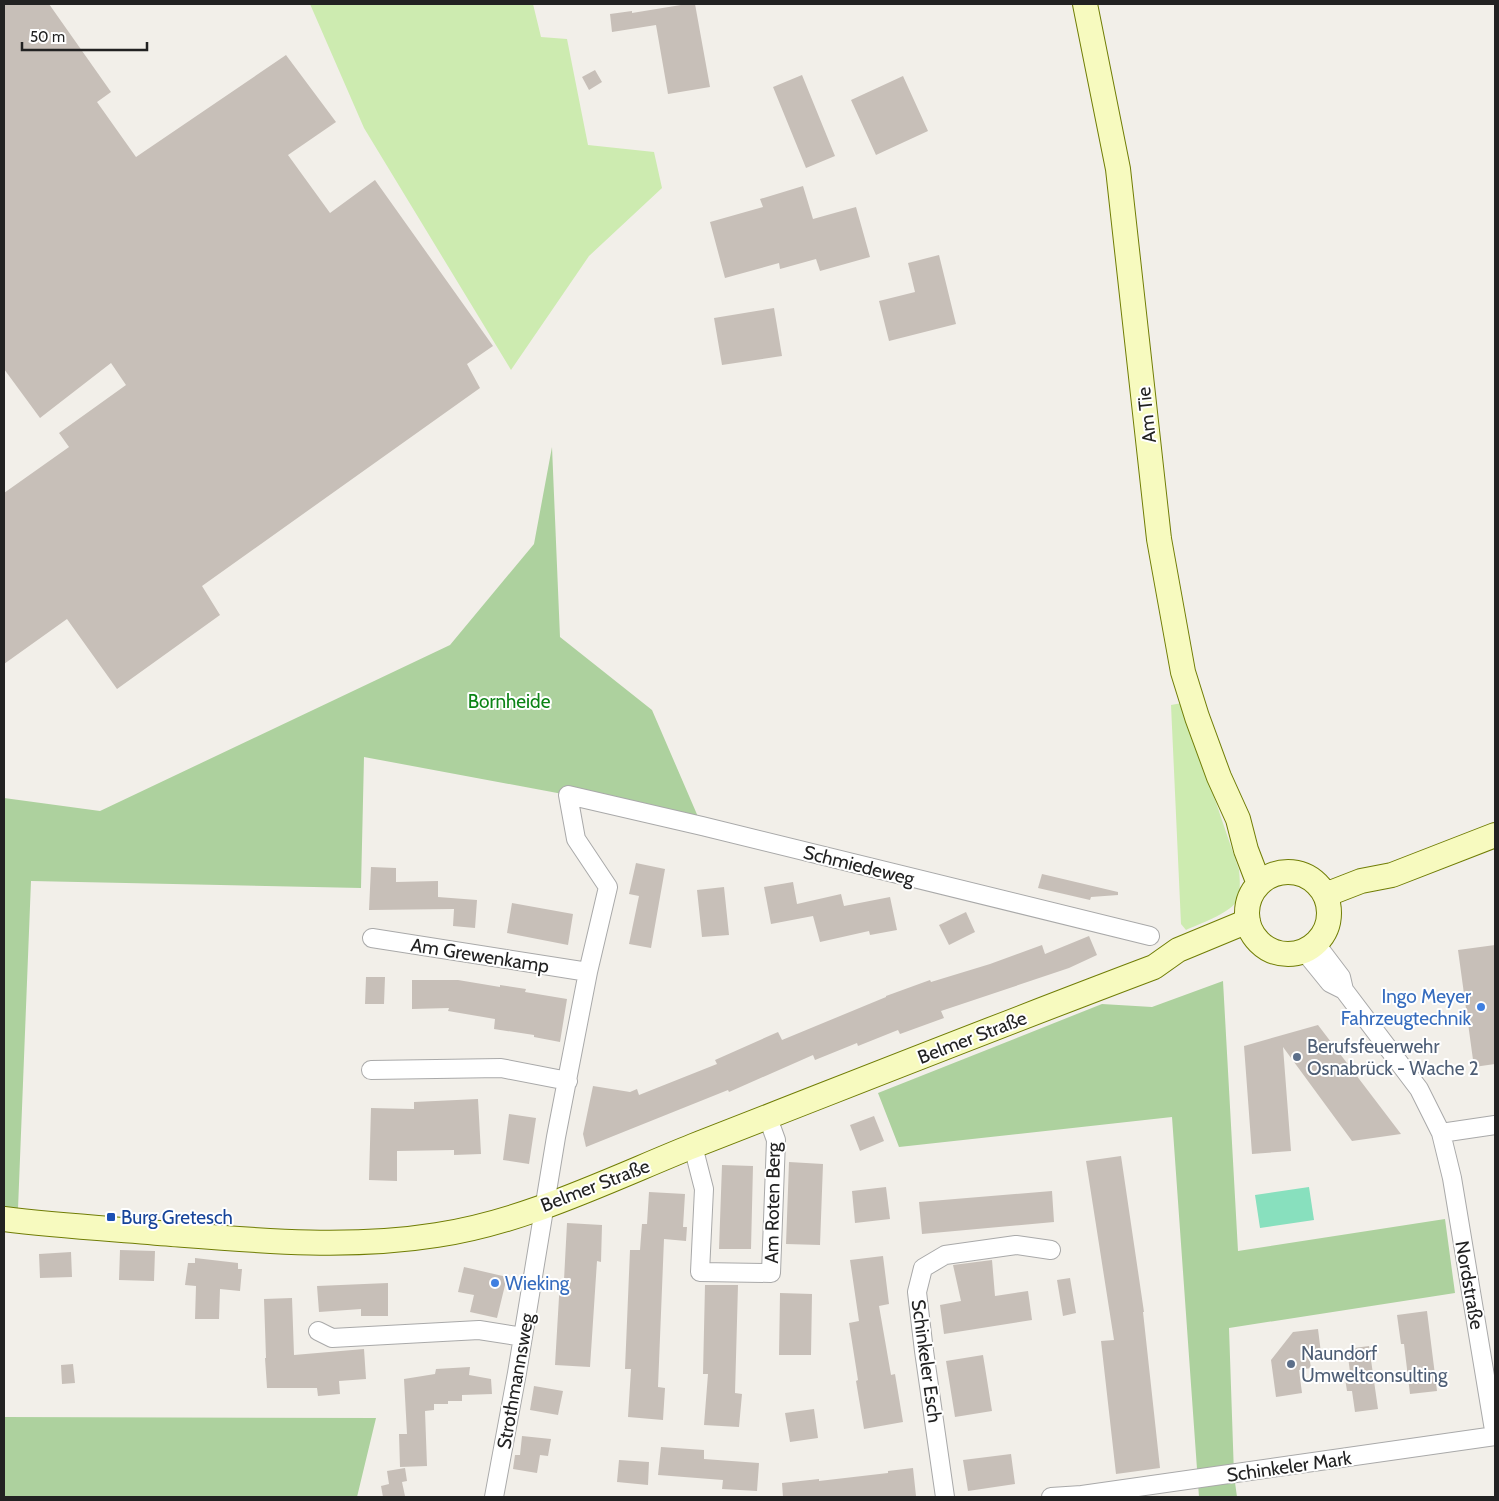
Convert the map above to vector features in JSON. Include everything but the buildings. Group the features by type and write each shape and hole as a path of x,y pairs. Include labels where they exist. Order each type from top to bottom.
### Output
{"street":[{"name":"Am Tie","path":"1085,4 1118,169 1159,539 1183,672 1219,777 1238,819 1246,850 1267,879"},
{"name":"Schmiedeweg","path":"588,972 608,887 576,839 568,795 711,828 1150,936"},
{"path":"1327,902 1366,893 1392,875 1495,835"},
{"path":"1283,872 1297,873 1309,877 1320,886 1327,902 1328,923 1324,933 1310,948 1291,954 1276,953 1259,942 1251,928 1247,909 1251,895 1267,879 1283,872"},
{"name":"Belmer Straße","path":"4,1219 256,1241 356,1242 437,1235 491,1223 546,1205 768,1118 864,1078 1154,967 1179,965 1251,928"},
{"name":"Am Grewenkamp","path":"372,938 588,972"},
{"name":"Nordstraße","path":"1310,948 1330,983 1344,990 1419,1089 1441,1133 1452,1178 1495,1436"},
{"path":"546,1205 556,1137 588,972"},
{"path":"371,1070 501,1068 568,1082"},
{"name":"Am Roten Berg","path":"693,1146 704,1189 700,1272 771,1273 776,1140 768,1118"},
{"path":"1441,1133 1495,1125"},
{"name":"Strothmannsweg","path":"494,1497 546,1205"},
{"name":"Schinkeler Esch","path":"946,1497 917,1292 923,1268 945,1255 1016,1246 1051,1250"},
{"path":"318,1332 332,1338 479,1330 523,1337"},
{"name":"Schinkeler Mark","path":"1051,1497 1082,1496 1495,1436"}],"green space":[{"path":"310,4 533,4 541,37 567,39 588,145 654,152 662,188 589,256 511,370 364,128"},
{"name":"Bornheide","path":"552,447 560,637 652,710 702,826 568,795 364,757 361,888 31,881 18,1209 4,1208 4,798 100,811 450,645 534,544"},
{"path":"1182,703 1239,870 1240,882 1238,898 1227,911 1186,930 1181,924 1171,705"},
{"path":"1223,981 1238,1251 1445,1219 1455,1293 1229,1328 1234,1475 1237,1497 1199,1497 1172,1117 899,1147 878,1093 1102,1004 1152,1007"},
{"path":"1309,1187 1314,1220 1260,1228 1255,1195"},
{"path":"4,1417 376,1418 357,1497 4,1497"}],"place":[{"name":"Ingo Meyer Fahrzeugtechnik","path":"1481,1007"},
{"name":"Berufsfeuerwehr Osnabrück - Wache 2","path":"1297,1057"},
{"name":"Burg Gretesch","path":"111,1217"},
{"name":"Wieking","path":"495,1283"},
{"name":"Naundorf Umweltconsulting","path":"1291,1364"}]}
